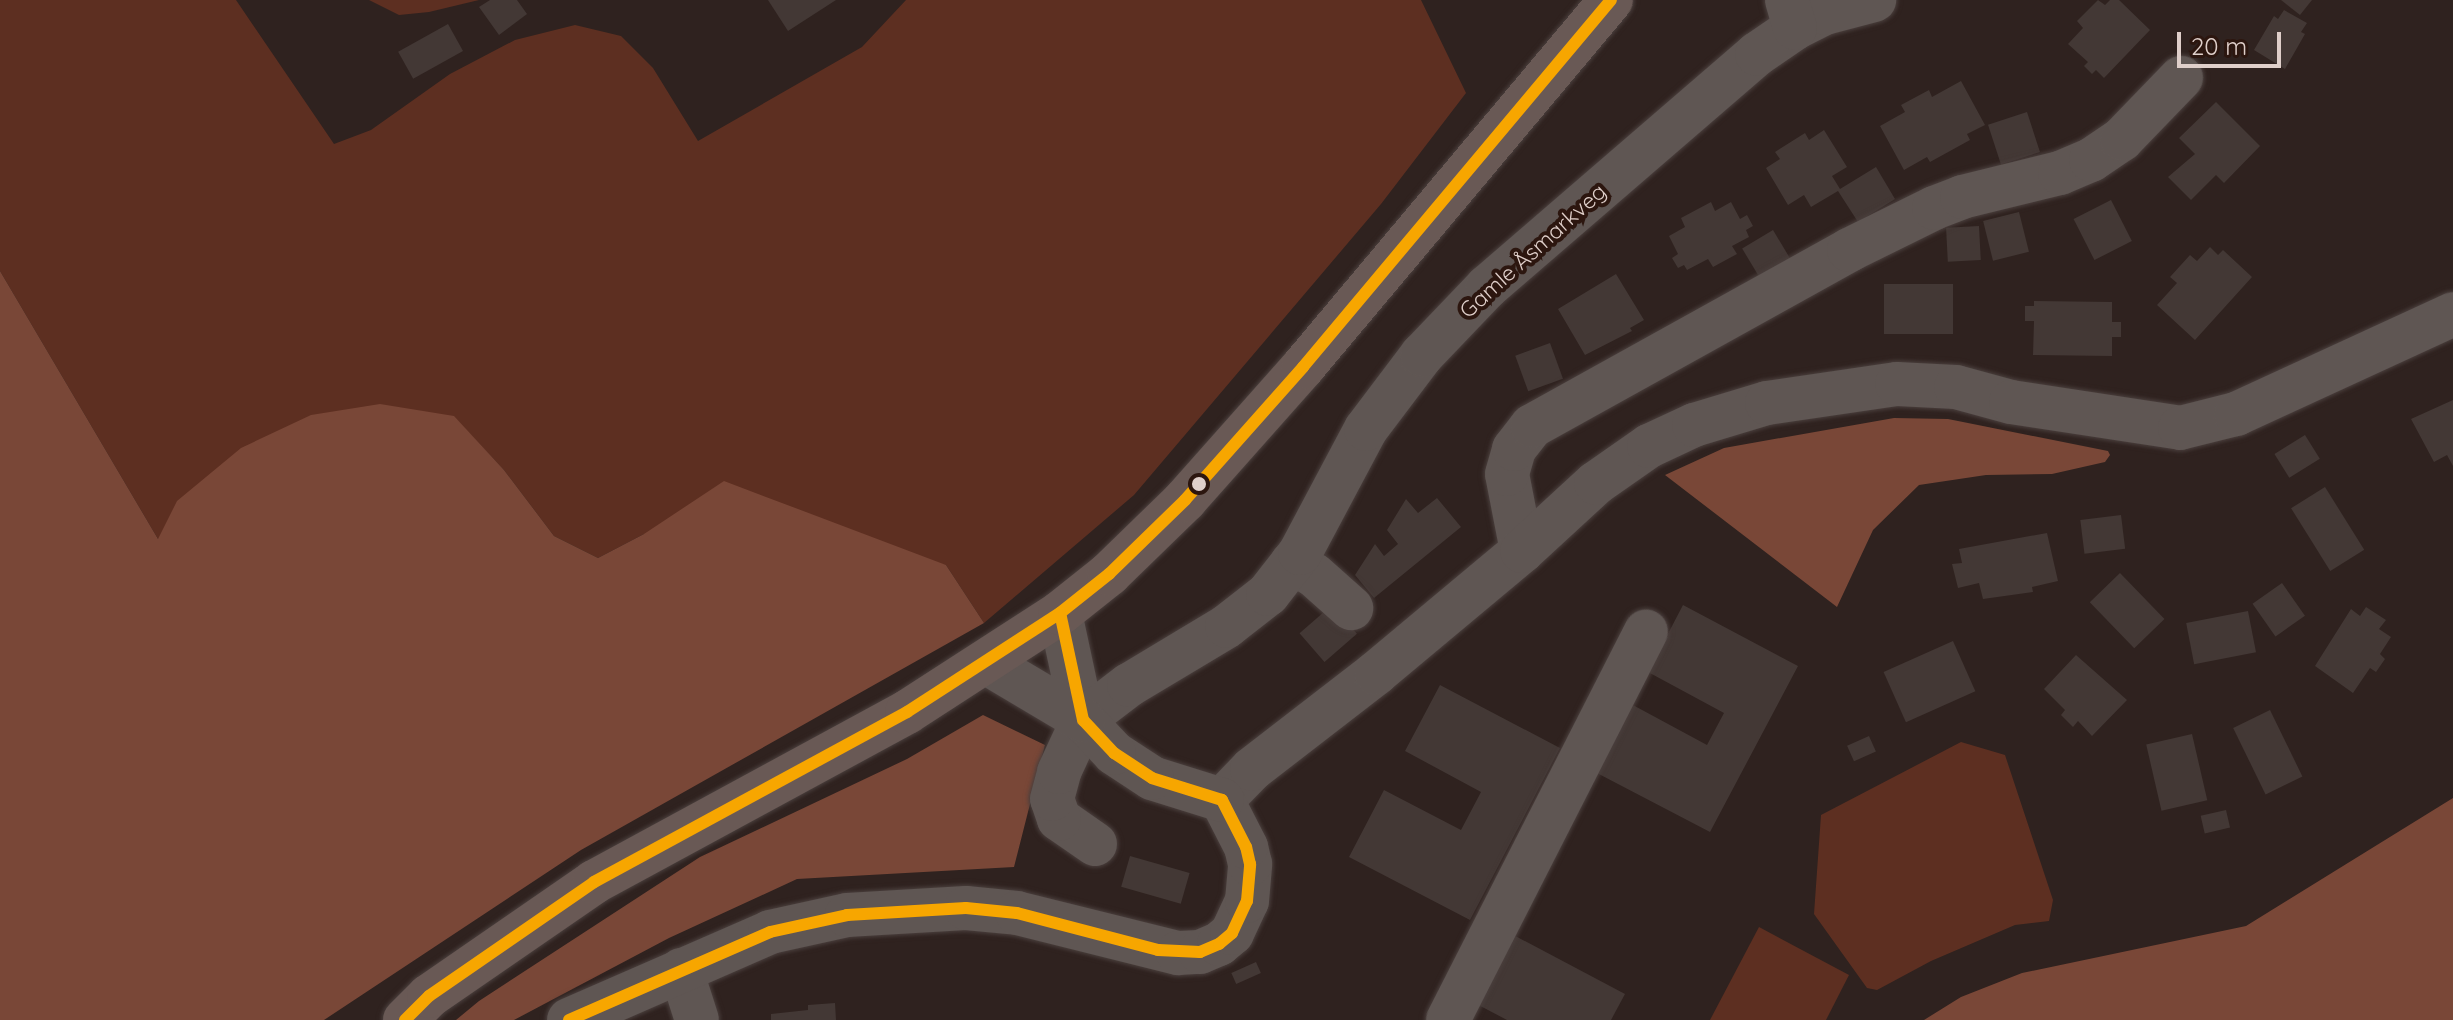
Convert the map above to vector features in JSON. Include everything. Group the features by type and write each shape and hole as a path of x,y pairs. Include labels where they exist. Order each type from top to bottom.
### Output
{"main road":[{"path":"405,1020 429,996 594,882 907,712 987,663 1060,613 1109,574 1195,489 1390,266 1611,0"}],"street":[{"name":"Gamle Åsmarkveg","path":"1083,720 1129,685 1227,626 1268,594 1292,563 1366,429 1433,344 1487,287 1757,54 1791,14 1825,13 1874,0"},
{"path":"1522,551 1507,474 1514,449 1532,426 1849,250 1934,208 1962,197 2060,173 2091,160 2122,139 2181,78"},
{"path":"1222,800 1252,769 1308,728 1522,551 1596,483 1649,446 1694,425 1767,403 1897,384 1956,387 2011,402 2180,428 2236,414 2453,314"},
{"path":"1292,563 1314,575 1351,608"},
{"path":"1060,613 1083,720 1059,772 1052,799 1059,819 1095,844"},
{"path":"1448,1020 1646,631"},
{"path":"569,1020 770,932 847,915 966,908 1017,913 1158,950 1200,952 1219,944 1232,933 1250,887 1246,847 1222,800 1152,778 1114,753 1083,720 987,663"},
{"path":"681,970 697,1020"}],"shaded area":[{"path":"0,0 236,0 334,144 371,130 450,74 515,40 575,25 621,36 653,68 698,141 862,47 906,0 1421,0 1466,93 1381,204 1134,495 984,623 946,565 644,534 598,558 554,536 504,470 454,417 158,539 0,271"},
{"path":"369,0 479,0 429,12 399,15"},
{"path":"0,271 158,539 177,501 241,448 311,415 380,404 454,416 504,470 554,536 598,558 644,534 724,481 946,565 984,623 581,850 324,1020 0,1020"},
{"path":"1894,418 1948,419 2108,451 2110,455 2105,462 2052,474 1986,475 1919,485 1873,530 1837,607 1665,475 1724,448"},
{"path":"983,715 1045,745 1014,867 797,879 669,938 514,1020 456,1020 479,1001 700,857 907,759"},
{"path":"1961,742 2005,755 2053,900 2049,921 2015,925 1931,961 1877,990 1867,988 1814,914 1821,815"},
{"path":"2453,798 2453,1020 1924,1020 1961,997 2022,973 2246,926"},
{"path":"1759,927 1849,975 1826,1020 1710,1020"}],"building":[{"path":"490,0 517,0 527,14 499,35 479,7"},
{"path":"768,0 836,0 788,31"},
{"path":"2098,0 2105,5 2110,0 2119,0 2150,30 2104,78 2096,70 2092,74 2084,66 2088,62 2068,44 2083,28 2077,21"},
{"path":"2281,0 2312,0 2300,15"},
{"path":"2284,10 2307,23 2301,32 2305,34 2285,69 2254,50 2274,16 2278,19"},
{"path":"448,24 463,51 413,79 398,52"},
{"path":"1961,81 1985,125 1967,134 1970,140 1930,162 1927,157 1904,170 1880,126 1905,112 1901,105 1929,90 1932,97"},
{"path":"2216,102 2260,146 2224,183 2216,175 2191,200 2168,177 2195,154 2179,138"},
{"path":"2027,112 2040,152 2001,165 1988,125"},
{"path":"1824,130 1847,167 1832,176 1840,189 1876,167 1895,199 1858,222 1838,191 1811,207 1804,195 1788,205 1766,168 1780,159 1775,152 1805,133 1809,140"},
{"path":"2111,200 2132,241 2094,260 2074,219"},
{"path":"1711,202 1715,211 1731,202 1740,219 1747,215 1753,226 1746,230 1749,237 1732,246 1737,254 1713,267 1708,259 1687,270 1684,265 1678,268 1672,258 1678,254 1669,236 1685,227 1681,218"},
{"path":"2019,212 2029,252 1993,261 1983,221"},
{"path":"1979,226 1981,260 1948,262 1946,228"},
{"path":"1773,230 1791,260 1760,279 1742,249"},
{"path":"2210,247 2218,255 2223,250 2252,277 2195,340 2157,305 2177,283 2170,277 2190,255 2197,261"},
{"path":"1616,274 1644,320 1630,328 1632,331 1585,355 1558,309"},
{"path":"1884,284 1953,284 1953,334 1884,334"},
{"path":"2034,301 2112,302 2112,322 2121,322 2121,337 2112,337 2112,356 2033,355 2034,321 2025,321 2025,306 2034,306"},
{"path":"1550,343 1563,379 1528,391 1515,356"},
{"path":"2453,400 2453,466 2447,455 2434,462 2411,419"},
{"path":"2305,435 2320,459 2289,478 2274,454"},
{"path":"2325,487 2364,550 2330,571 2291,508"},
{"path":"1437,498 1461,527 1374,598 1355,575 1375,544 1384,556 1398,544 1387,530 1406,499 1418,513"},
{"path":"2121,515 2125,549 2084,554 2080,520"},
{"path":"2047,533 2058,581 2032,587 2033,592 1983,599 1979,583 1958,588 1952,564 1962,563 1959,549"},
{"path":"2120,573 2164,619 2134,648 2090,602"},
{"path":"2282,583 2305,616 2275,636 2253,604"},
{"path":"1332,605 1357,634 1324,662 1300,633"},
{"path":"1683,605 1798,666 1710,832 1595,772 1631,704 1707,745 1724,713 1648,672"},
{"path":"2366,607 2386,620 2379,629 2391,637 2380,654 2385,659 2376,672 2370,668 2353,693 2315,666 2351,609 2360,616"},
{"path":"2248,611 2256,652 2194,664 2186,623"},
{"path":"1953,641 1975,691 1906,722 1884,672"},
{"path":"2076,655 2127,700 2092,736 2078,721 2073,727 2061,715 2065,710 2044,689"},
{"path":"1440,685 1560,748 1470,920 1349,857 1384,790 1461,830 1481,792 1405,751"},
{"path":"2270,710 2302,777 2266,794 2233,728"},
{"path":"2192,734 2207,800 2162,811 2146,745"},
{"path":"1869,736 1876,752 1854,761 1847,746"},
{"path":"2226,810 2230,828 2205,833 2201,816"},
{"path":"1130,856 1190,873 1181,904 1121,887"},
{"path":"1504,930 1625,994 1611,1020 1507,1020 1467,999"},
{"path":"1256,962 1261,973 1236,984 1231,973"},
{"path":"835,1003 836,1020 771,1020 771,1014 808,1010 808,1005"}],"transit line":[{"path":"405,1020 429,996 594,882 907,712 1060,613 1109,574 1185,500 1303,367 1611,0"},
{"path":"569,1020 770,932 847,915 966,908 1017,913 1158,950 1200,952 1219,944 1232,933 1247,901 1250,864 1246,847 1222,800 1152,778 1114,753 1083,720 1060,613"}]}
